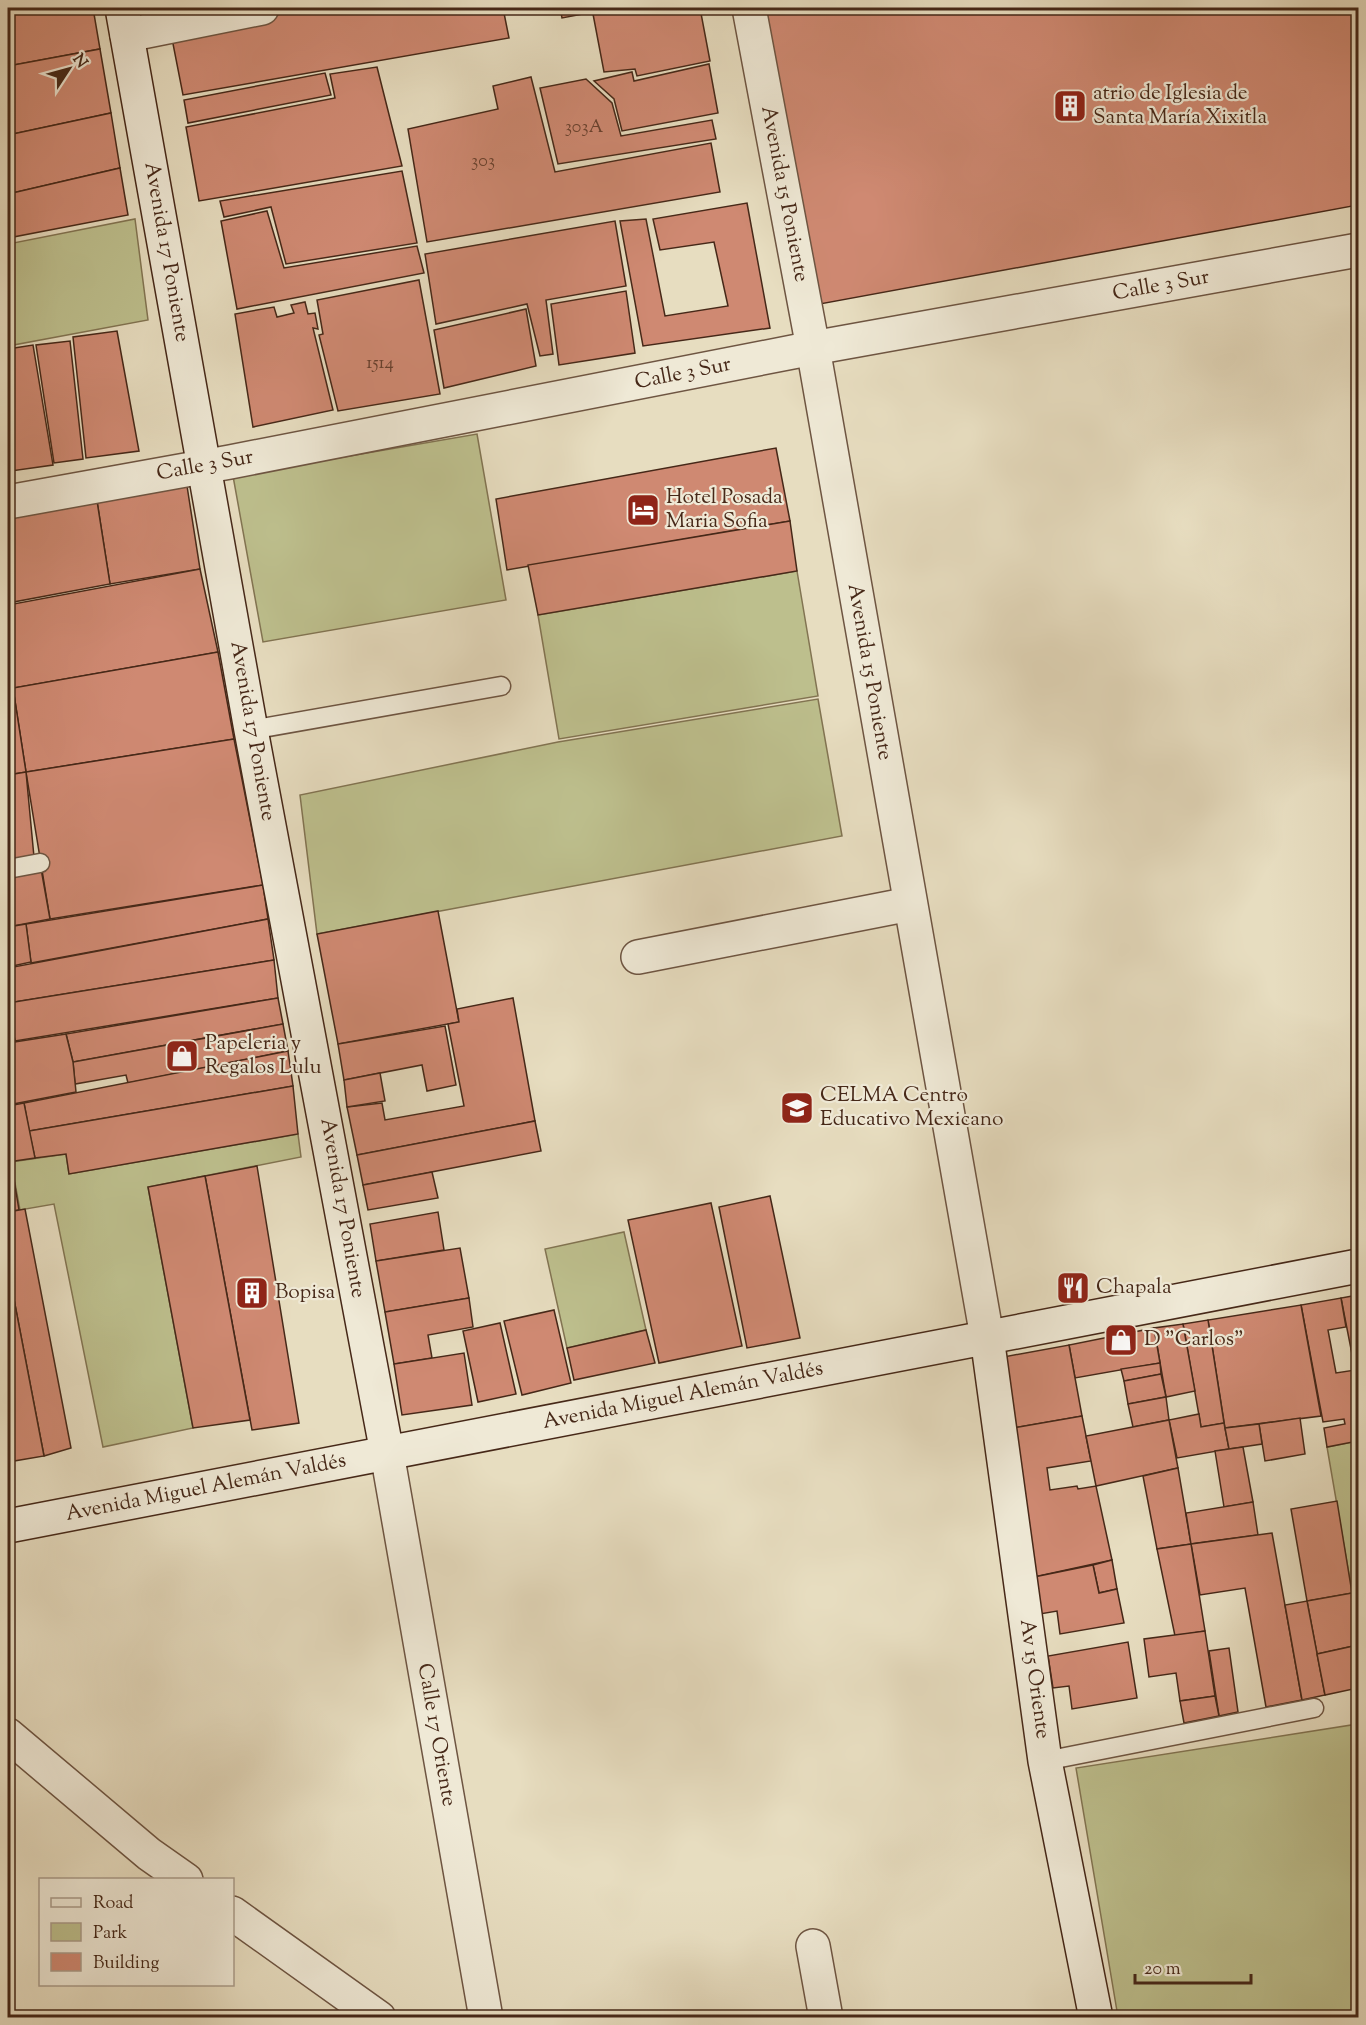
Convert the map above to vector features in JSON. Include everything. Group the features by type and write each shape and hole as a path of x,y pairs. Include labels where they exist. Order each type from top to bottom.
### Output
{"street":[{"path":"124,21 262,8"},
{"name":"Avenida 15 Poniente","path":"749,8 813,348 987,1337"},
{"name":"Avenida 17 Poniente","path":"124,21 206,466 251,730 387,1453"},
{"name":"Calle 3 Sur","path":"8,502 206,466 813,348 1359,250"},
{"path":"638,957 910,904"},
{"name":"Avenida Miguel Alemán Valdés","path":"8,1526 1359,1266"},
{"name":"Av 15 Oriente","path":"987,1337 1045,1761 1096,2018"},
{"name":"Calle 17 Oriente","path":"387,1453 486,2018"},
{"path":"8,1735 149,1854 183,1878"},
{"path":"234,1914 379,2018"},
{"path":"813,1946 826,2018"}],"lane":[{"path":"251,730 501,686"},
{"path":"8,869 40,863"},
{"path":"1045,1761 1314,1708"}],"green space":[{"path":"135,219 148,320 8,346 8,244"},
{"path":"477,434 506,600 263,642 233,476"},
{"path":"797,571 818,696 559,739 538,615"},
{"path":"818,699 842,836 317,934 300,795 558,742"},
{"path":"298,1134 301,1157 148,1187 193,1428 103,1447 54,1204 20,1210 11,1162 66,1154 69,1174"},
{"path":"624,1232 646,1330 567,1348 545,1249"},
{"path":"1358,1441 1358,1627 1327,1447"},
{"path":"1358,1724 1358,2017 1118,2017 1076,1768"}],"building":[{"path":"8,8 93,8 100,49 8,66"},
{"path":"166,8 503,8 509,38 183,95"},
{"path":"560,8 615,8 562,18"},
{"path":"630,8 700,8 710,61 637,76 635,69 604,72 593,14"},
{"name":"atrio de Iglesia de Santa María Xixitla","path":"761,8 1358,8 1358,205 820,304"},
{"path":"100,49 111,113 8,135 8,66"},
{"path":"709,64 718,113 622,131 614,99 594,81 632,72 634,81"},
{"path":"377,67 402,166 199,201 186,127 335,98 330,74"},
{"path":"325,73 331,95 188,123 184,100"},
{"path":"531,77 555,172 711,143 720,192 427,242 408,129 498,109 493,86"},
{"path":"586,79 612,103 621,136 712,120 716,139 558,164 540,88"},
{"path":"111,113 120,168 8,194 8,135"},
{"path":"120,168 128,215 8,238 8,194"},
{"path":"402,171 417,243 286,264 271,207 224,217 220,201"},
{"path":"747,203 770,328 643,346 620,221 646,219 665,316 728,306 714,242 660,250 653,219"},
{"path":"267,211 284,268 417,246 424,273 237,309 221,221"},
{"path":"615,221 626,286 546,300 553,354 540,356 527,304 436,324 425,254"},
{"path":"419,280 440,394 338,411 319,335 323,334 317,300"},
{"path":"626,291 635,353 559,365 551,304"},
{"path":"305,302 308,314 315,313 318,329 313,328 333,410 253,427 235,314 274,307 277,317 294,313 291,305"},
{"path":"526,309 536,366 444,388 434,330"},
{"path":"117,331 139,451 86,458 73,337"},
{"path":"70,341 83,459 54,463 36,345"},
{"path":"33,345 53,465 11,471 8,449 8,349"},
{"name":"Hotel Posada Maria Sofia","path":"776,448 790,521 507,570 496,499"},
{"path":"187,486 200,569 110,584 97,501"},
{"path":"97,501 110,584 8,603 8,517"},
{"name":"Hotel Posada Maria Sofia","path":"790,521 797,571 538,615 528,565"},
{"path":"200,569 218,652 8,689 8,605"},
{"path":"218,652 234,739 26,772 13,688"},
{"path":"13,688 26,772 8,775 8,689"},
{"path":"234,739 263,885 50,919 26,772"},
{"path":"26,772 34,857 8,861 8,775"},
{"path":"40,863 50,919 8,927 8,869"},
{"path":"263,885 268,919 31,963 26,924"},
{"path":"438,911 459,1022 338,1044 317,934"},
{"path":"268,919 274,960 8,1003 8,968"},
{"path":"26,924 31,962 8,967 8,927"},
{"path":"274,960 278,998 15,1041 8,1003"},
{"path":"278,998 283,1024 73,1062 66,1034"},
{"path":"513,998 535,1121 357,1155 347,1107 382,1103 385,1120 464,1106 448,1024 459,1022 457,1009"},
{"path":"8,1011 15,1041 8,1043"},
{"name":"Papeleria y Regalos Lulu","path":"283,1024 288,1051 128,1083 126,1075 75,1084 73,1062"},
{"path":"445,1026 456,1085 427,1091 422,1065 344,1080 338,1044"},
{"path":"66,1034 73,1062 76,1092 8,1105 8,1043"},
{"path":"288,1051 293,1086 29,1131 24,1103"},
{"path":"380,1073 385,1101 347,1107 344,1080"},
{"path":"293,1086 298,1134 69,1174 66,1154 35,1158 29,1131"},
{"path":"24,1103 35,1158 8,1162 8,1106"},
{"path":"535,1121 541,1151 363,1185 357,1155"},
{"path":"11,1162 19,1210 8,1212 8,1163"},
{"name":"Bopisa","path":"257,1166 299,1423 252,1430 205,1176"},
{"path":"432,1172 438,1198 368,1210 363,1185"},
{"path":"205,1176 250,1420 193,1428 148,1187"},
{"path":"770,1196 800,1338 747,1348 719,1207"},
{"path":"711,1203 742,1346 659,1363 628,1220"},
{"path":"25,1209 71,1448 44,1456 8,1268 8,1212"},
{"path":"438,1212 444,1250 376,1261 370,1224"},
{"path":"460,1248 469,1298 385,1312 376,1261"},
{"path":"8,1268 44,1456 8,1462"},
{"path":"1358,1295 1358,1347 1351,1349 1341,1298"},
{"path":"469,1298 473,1327 428,1335 432,1358 394,1364 385,1312"},
{"path":"1341,1298 1346,1327 1328,1330 1336,1373 1355,1370 1358,1387 1358,1441 1327,1447 1324,1428 1345,1424 1344,1419 1323,1422 1301,1305"},
{"path":"1301,1305 1321,1416 1225,1428 1208,1320"},
{"path":"554,1310 571,1383 522,1395 504,1321"},
{"path":"1208,1320 1224,1423 1201,1427 1183,1324"},
{"path":"500,1323 516,1394 478,1402 463,1331"},
{"path":"1183,1324 1195,1391 1166,1397 1154,1328"},
{"path":"1154,1328 1160,1363 1075,1378 1069,1345"},
{"path":"646,1330 655,1363 574,1380 567,1348"},
{"path":"1069,1345 1082,1416 1007,1429 998,1358"},
{"path":"1358,1347 1358,1387 1351,1349"},
{"path":"464,1353 472,1405 402,1415 394,1364"},
{"path":"1160,1363 1161,1374 1124,1381 1121,1369"},
{"path":"1161,1374 1166,1397 1128,1404 1124,1381"},
{"path":"1166,1397 1169,1420 1133,1427 1128,1404"},
{"path":"1199,1414 1201,1427 1224,1423 1229,1449 1177,1458 1169,1420"},
{"path":"1082,1416 1091,1461 1047,1468 1050,1490 1096,1486 1112,1560 1034,1577 1007,1429"},
{"path":"1300,1418 1305,1454 1265,1461 1259,1424"},
{"path":"1169,1420 1178,1468 1096,1486 1086,1436"},
{"path":"1259,1424 1262,1444 1229,1449 1225,1428"},
{"path":"1243,1447 1253,1502 1224,1507 1215,1451"},
{"path":"1178,1468 1191,1544 1157,1549 1143,1476"},
{"path":"1337,1501 1352,1593 1307,1601 1291,1509"},
{"path":"1253,1502 1258,1535 1191,1544 1186,1513"},
{"path":"1272,1533 1302,1700 1266,1707 1245,1588 1200,1595 1191,1544"},
{"path":"1191,1544 1205,1631 1175,1636 1157,1549"},
{"path":"1112,1560 1117,1589 1099,1593 1093,1565"},
{"path":"1093,1565 1099,1593 1117,1589 1124,1623 1060,1634 1057,1611 1040,1614 1034,1577"},
{"path":"1352,1593 1358,1627 1358,1645 1317,1654 1307,1601"},
{"path":"1307,1601 1325,1695 1302,1700 1285,1605"},
{"path":"1205,1631 1215,1696 1180,1701 1176,1673 1149,1677 1144,1639"},
{"path":"1128,1642 1137,1698 1072,1709 1069,1686 1053,1688 1048,1656"},
{"path":"1358,1645 1358,1688 1325,1695 1317,1654"},
{"path":"1229,1648 1238,1712 1219,1716 1209,1651"},
{"path":"1215,1696 1219,1716 1184,1723 1180,1701"}],"place":[{"name":"atrio de Iglesia de Santa María Xixitla","path":"1070,106"},
{"name":"Hotel Posada Maria Sofia","path":"643,510"},
{"name":"Papeleria y Regalos Lulu","path":"182,1056"},
{"name":"CELMA Centro Educativo Mexicano","path":"797,1108"},
{"name":"Chapala","path":"1073,1288"},
{"name":"Bopisa","path":"252,1293"},
{"name":"D \"Carlos\"","path":"1121,1340"}]}
